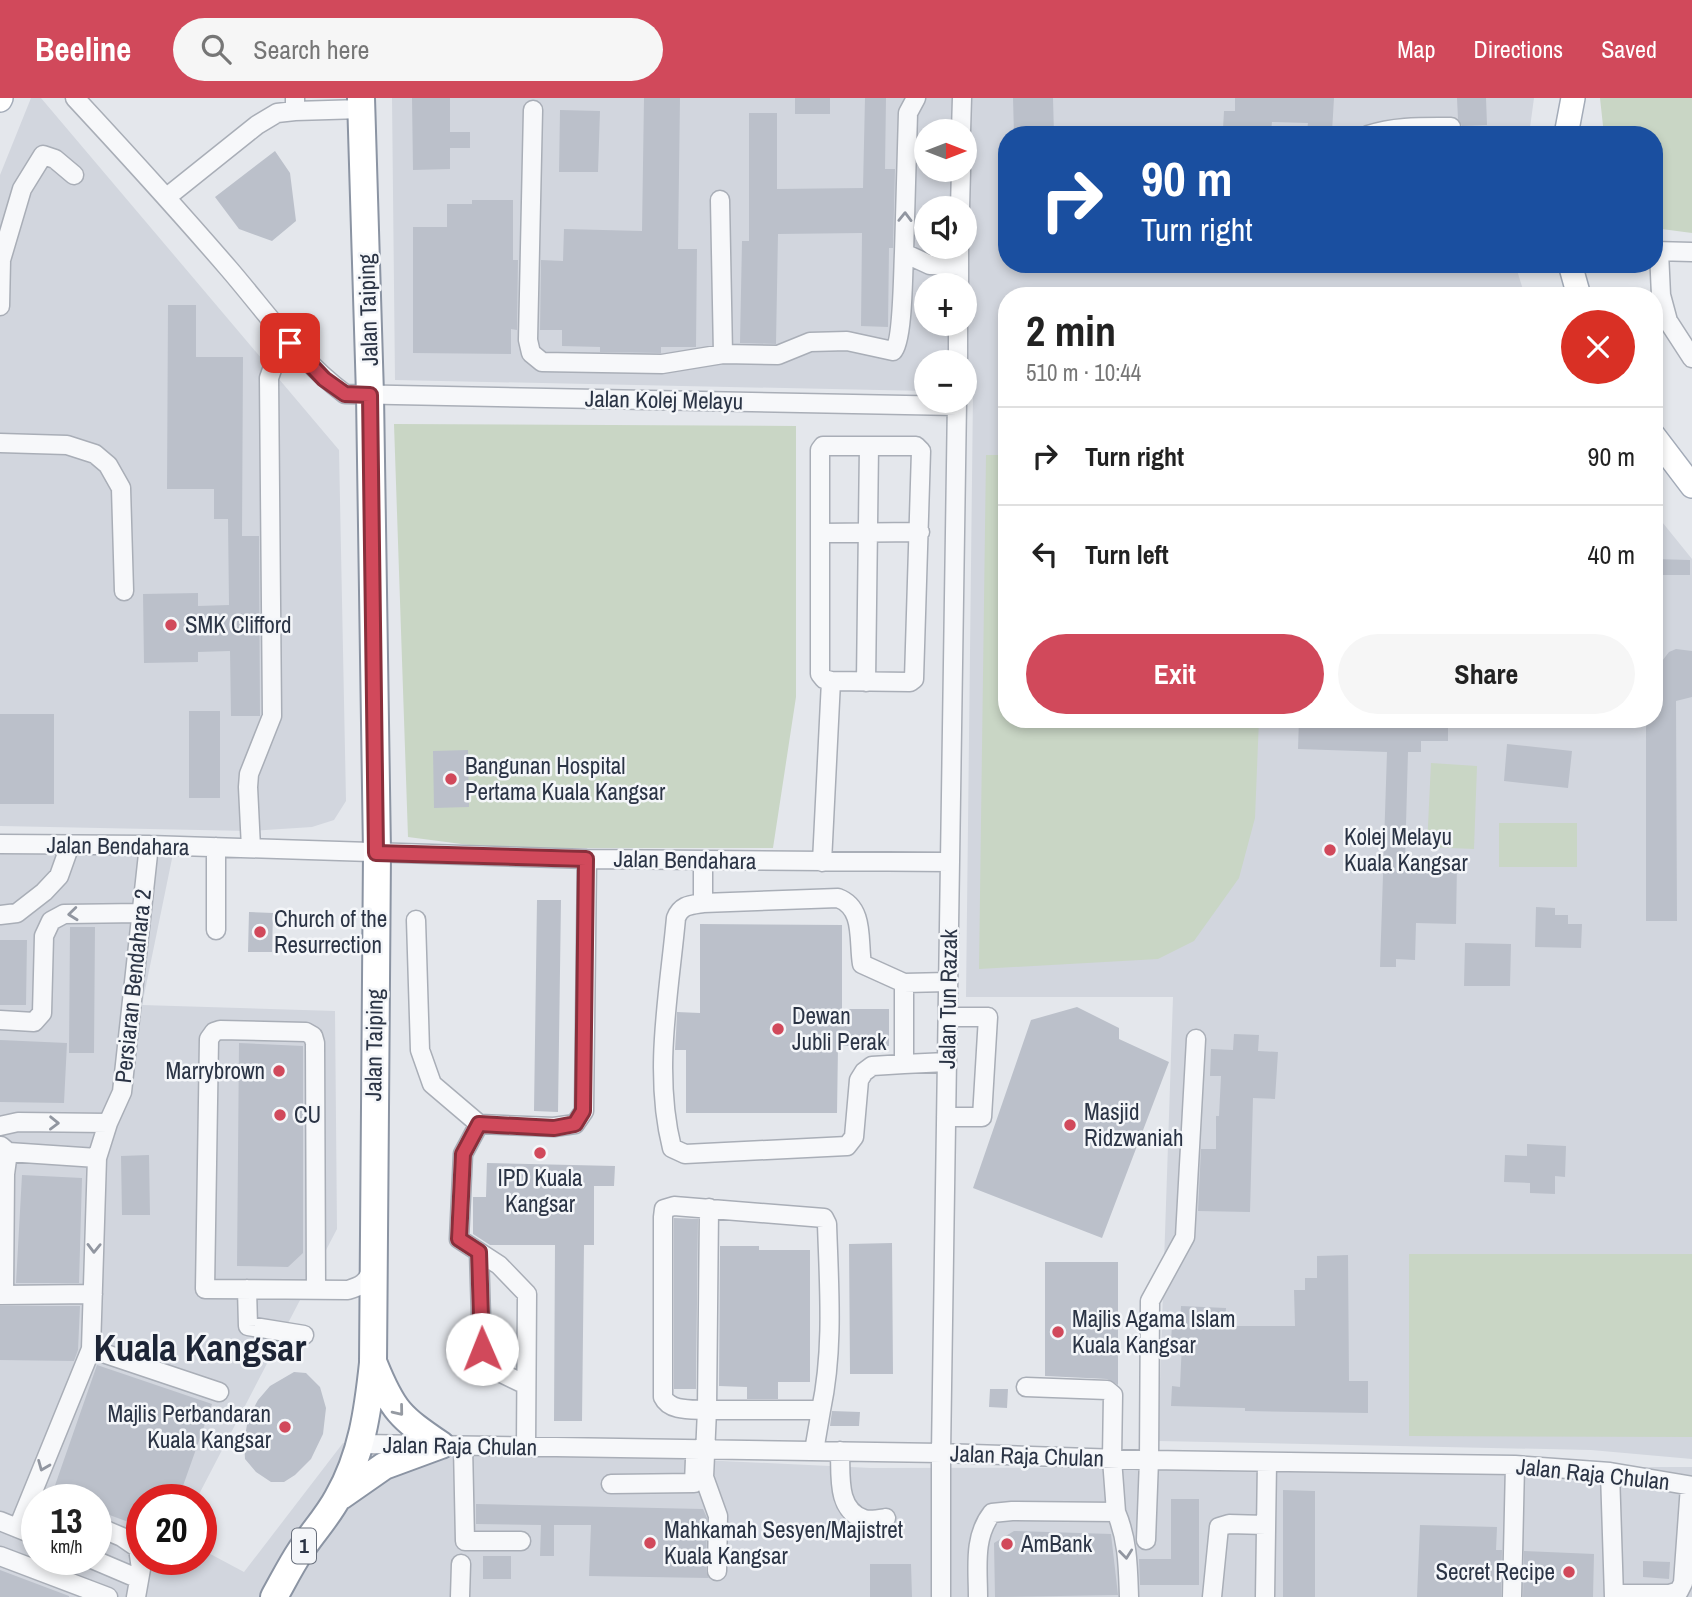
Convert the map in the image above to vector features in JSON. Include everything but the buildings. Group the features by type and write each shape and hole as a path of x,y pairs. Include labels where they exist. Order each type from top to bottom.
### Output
{"highway":[{"name":"Jalan Taiping","path":"361,104 370,395 376,853 373,1363"},
{"name":"1","path":"274,1597 300,1552 338,1498 361,1444 373,1363"},
{"path":"373,1363 386,1394 398,1413 452,1446"},
{"path":"338,1498 384,1466 452,1446"}],"main road":[{"path":"1568,126 1573,98"},
{"path":"1663,448 1692,486"}],"street":[{"name":"Jalan Kolej Melayu","path":"75,98 167,197 290,343 324,379 345,394 914,403"},
{"path":"533,110 528,340 531,353 542,362 662,364 723,354 778,355 810,342 847,341 893,351 897,347 904,253 908,113 916,98"},
{"path":"961,119 962,98"},
{"path":"167,197 257,125 277,113 295,105 361,104"},
{"path":"0,306 1,260 22,188 43,155 55,159 74,175"},
{"path":"720,200 723,354"},
{"path":"1663,252 1692,252"},
{"path":"904,253 930,265 959,266"},
{"path":"959,259 959,273"},
{"path":"1663,302 1668,321 1692,358"},
{"path":"251,848 249,774 272,716 269,378 275,361 290,343"},
{"name":"Jalan Tun Razak","path":"941,1597 957,413"},
{"path":"0,443 67,445 95,454 108,465 121,488 124,591"},
{"path":"866,682 869,446"},
{"path":"821,447 919,447 920,532 914,679 910,682 866,682 831,681 821,678 821,447"},
{"path":"820,533 920,532"},
{"path":"822,862 831,681"},
{"name":"Jalan Bendahara","path":"0,844 149,845 586,859 950,862"},
{"path":"0,915 17,913 59,876 70,845"},
{"name":"Persiaran Bendahara 2","path":"40,1484 91,1349 96,1158 121,1093 149,845"},
{"path":"216,848 216,930"},
{"path":"416,920 420,1050 432,1084 479,1124 554,1128 575,1124 583,1111 586,859"},
{"path":"703,861 703,903"},
{"path":"947,1062 872,1066 864,1072 859,1080 854,1137 847,1146 685,1154 672,1148 667,1126 662,1064 676,918 679,910 703,903 838,898 846,901 858,922 862,964 904,984 948,982"},
{"path":"0,1020 34,1022 42,1013 44,936 51,921 64,914 141,913"},
{"path":"904,984 904,1064"},
{"path":"946,1117 982,1117 988,1017 948,1017"},
{"path":"316,1289 313,1036 306,1031 220,1030 209,1039 205,1289 348,1290 361,1286 372,1269"},
{"path":"1146,1540 1150,1301 1185,1237 1196,1039"},
{"path":"0,1126 19,1122 108,1123"},
{"path":"479,1124 463,1154 459,1239 499,1265 527,1294 526,1447"},
{"path":"93,1294 2,1295 3,1174 4,1148 96,1158"},
{"path":"814,1451 827,1383 830,1335 827,1224 824,1218 709,1208 668,1206 664,1209 663,1397 666,1403 673,1407 707,1410 821,1410"},
{"path":"611,1484 694,1483 707,1410 709,1208"},
{"path":"479,1252 482,1349 489,1367 526,1385"},
{"path":"247,1289 247,1326 304,1335"},
{"path":"348,1290 362,1298 372,1315"},
{"path":"91,1349 219,1392"},
{"path":"1026,1387 1111,1392 1115,1398 1112,1458 1116,1512 1123,1528 1127,1555 1129,1597"},
{"name":"Jalan Raja Chulan","path":"361,1444 941,1452 1149,1460 1515,1465 1610,1472 1691,1486"},
{"path":"452,1446 465,1541 521,1541"},
{"path":"701,1449 704,1477 718,1516 717,1571"},
{"path":"840,1451 842,1497 850,1510 865,1520 886,1518"},
{"path":"1265,1597 1267,1462"},
{"path":"1512,1597 1515,1465"},
{"path":"1610,1472 1614,1596 1669,1594 1679,1591 1683,1583 1691,1486"},
{"path":"978,1597 978,1542 984,1523 992,1513 1116,1512"},
{"path":"0,1521 21,1529"},
{"name":"Persiaran Bendahara 2","path":"18,1528 21,1523"},
{"path":"1212,1597 1219,1527 1229,1524 1266,1525"},
{"path":"112,1533 138,1548 142,1569 136,1597"},
{"path":"0,1556 108,1597"},
{"path":"460,1597 461,1564"},
{"path":"112,1568 139,1579"}],"shaded area":[{"name":"SMK Clifford","path":"31,98 41,98 339,450 346,801 334,820 312,827 250,831 0,826 0,175"},
{"name":"Kolej Melayu Kuala Kangsar","path":"392,98 1534,98 1530,126 998,126 998,273 1518,273 1522,287 998,287 998,728 1663,728 1663,523 1692,559 1692,1459 1591,1450 1158,1441 1173,997 966,997 973,413 977,413 977,350 914,350 914,391 395,380"},
{"path":"0,835 176,839 142,1005 335,1011 337,1229 204,1484 126,1484 126,1575 217,1575 217,1558 244,1572 343,1443 871,1468 1692,1467 1692,1597 0,1597"}],"green space":[{"path":"1600,98 1692,98 1692,233 1663,229 1663,126 1603,126"},
{"path":"394,424 796,426 796,697 773,848 492,848 408,837"},
{"path":"986,455 998,455 998,728 1259,728 1255,818 1239,878 1194,941 1158,959 979,969"},
{"path":"1431,763 1477,766 1474,849 1427,847"},
{"path":"1499,823 1577,823 1577,867 1499,867"},
{"path":"1409,1254 1692,1254 1692,1437 1409,1436"}],"place":[{"name":"SMK Clifford","path":"171,625"},
{"name":"Bangunan Hospital Pertama Kuala Kangsar","path":"451,779"},
{"name":"Kolej Melayu Kuala Kangsar","path":"1330,850"},
{"name":"Church of the Resurrection","path":"260,932"},
{"name":"Dewan Jubli Perak","path":"778,1029"},
{"name":"Marrybrown","path":"279,1071"},
{"name":"CU","path":"280,1115"},
{"name":"Masjid Ridzwaniah","path":"1070,1125"},
{"name":"IPD Kuala Kangsar","path":"540,1153"},
{"name":"Majlis Agama Islam Kuala Kangsar","path":"1058,1332"},
{"name":"Majlis Perbandaran Kuala Kangsar","path":"285,1427"},
{"name":"Mahkamah Sesyen/Majistret Kuala Kangsar","path":"650,1543"},
{"name":"AmBank","path":"1007,1544"},
{"name":"Secret Recipe","path":"1569,1572"}],"district":[{"name":"Kuala Kangsar","path":"200,1348"}],"route":[{"path":"290,343 324,379 345,394 370,395 376,853 586,859 583,1111 575,1124 554,1128 479,1124 463,1154 459,1239 479,1252 482,1349"}]}
